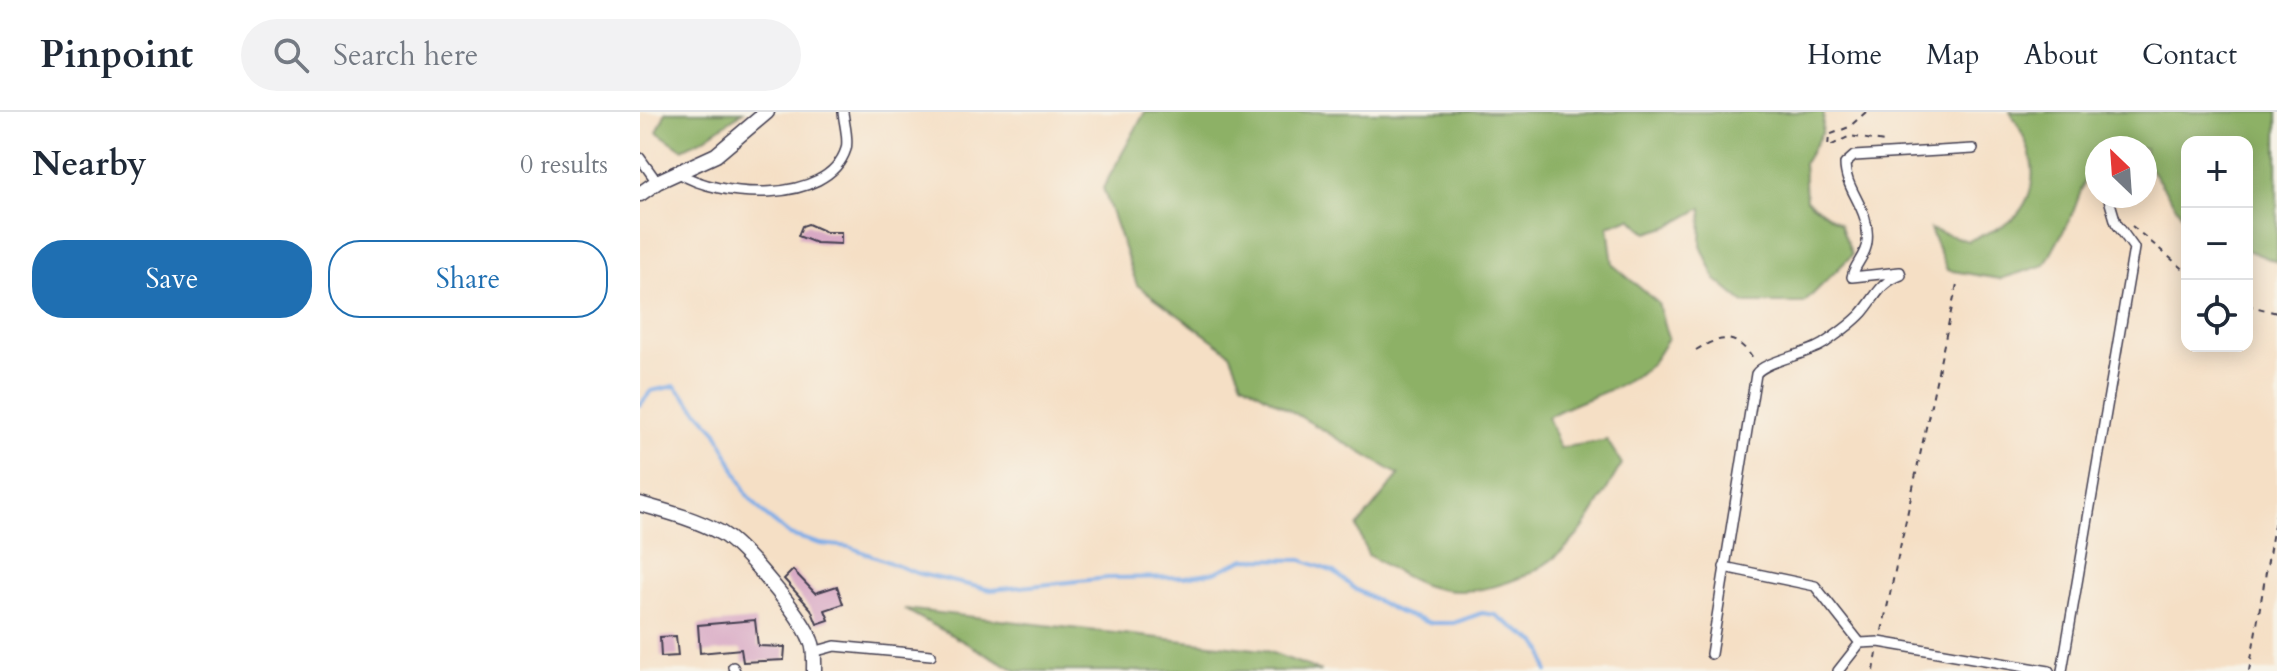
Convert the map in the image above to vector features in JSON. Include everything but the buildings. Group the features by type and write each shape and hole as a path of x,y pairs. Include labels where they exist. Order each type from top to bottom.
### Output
{"main road":[{"path":"640,194 657,182 716,155 767,112"},
{"path":"640,504 686,516 723,535 746,553 804,626 813,652 814,671"}],"street":[{"path":"679,173 698,185 741,189 793,190 815,184 836,168 847,147 843,112"},
{"path":"1711,654 1756,374 1764,366 1793,359 1820,345 1854,321 1877,288 1901,275 1900,272 1852,277 1868,241 1863,205 1847,180 1845,164 1854,156 1973,149"},
{"path":"640,158 657,182"},
{"path":"2062,671 2134,248 2116,223 2112,208"},
{"path":"1724,567 1815,586 1860,643"},
{"path":"1838,671 1860,643 1879,642 2049,671"},
{"path":"813,652 835,646 931,655"}],"path":[{"path":"1866,112 1849,127 1829,135 1828,147 1856,136 1915,154"},
{"path":"2132,226 2181,267"},
{"path":"1874,671 1957,284"},
{"path":"2253,307 2277,313"},
{"path":"1696,350 1724,336 1737,340 1754,360 1756,374"},
{"path":"2249,671 2277,508"}],"green space":[{"path":"666,112 743,112 705,138 682,149 657,132"},
{"path":"1145,112 1824,112 1822,133 1804,163 1806,200 1840,224 1852,255 1804,303 1744,303 1716,280 1701,246 1702,208 1670,226 1647,233 1631,218 1608,226 1613,265 1658,303 1668,339 1653,362 1639,374 1548,417 1560,448 1607,440 1622,464 1583,529 1546,563 1528,574 1488,588 1467,591 1427,586 1368,555 1357,527 1399,475 1242,382 1230,353 1137,285 1103,188"},
{"path":"2010,112 2277,112 2277,262 2253,252 2253,136 2181,136 2181,214 2157,178 2157,136 2085,136 2085,180 2072,215 2045,265 2000,279 1947,270 1930,229 1968,241 2008,223 2023,207 2029,194 2032,167 2018,125"},
{"path":"904,609 1264,650 1321,671 1017,671"}],"waterway":[{"path":"640,405 651,391 675,386 717,432 747,495 790,535 821,544 850,547 916,573 991,590 1108,578 1185,577 1215,572 1245,559 1302,560 1334,572 1355,589 1398,612 1430,623 1454,623 1482,613 1495,615 1537,643 1543,651 1547,671"}]}
